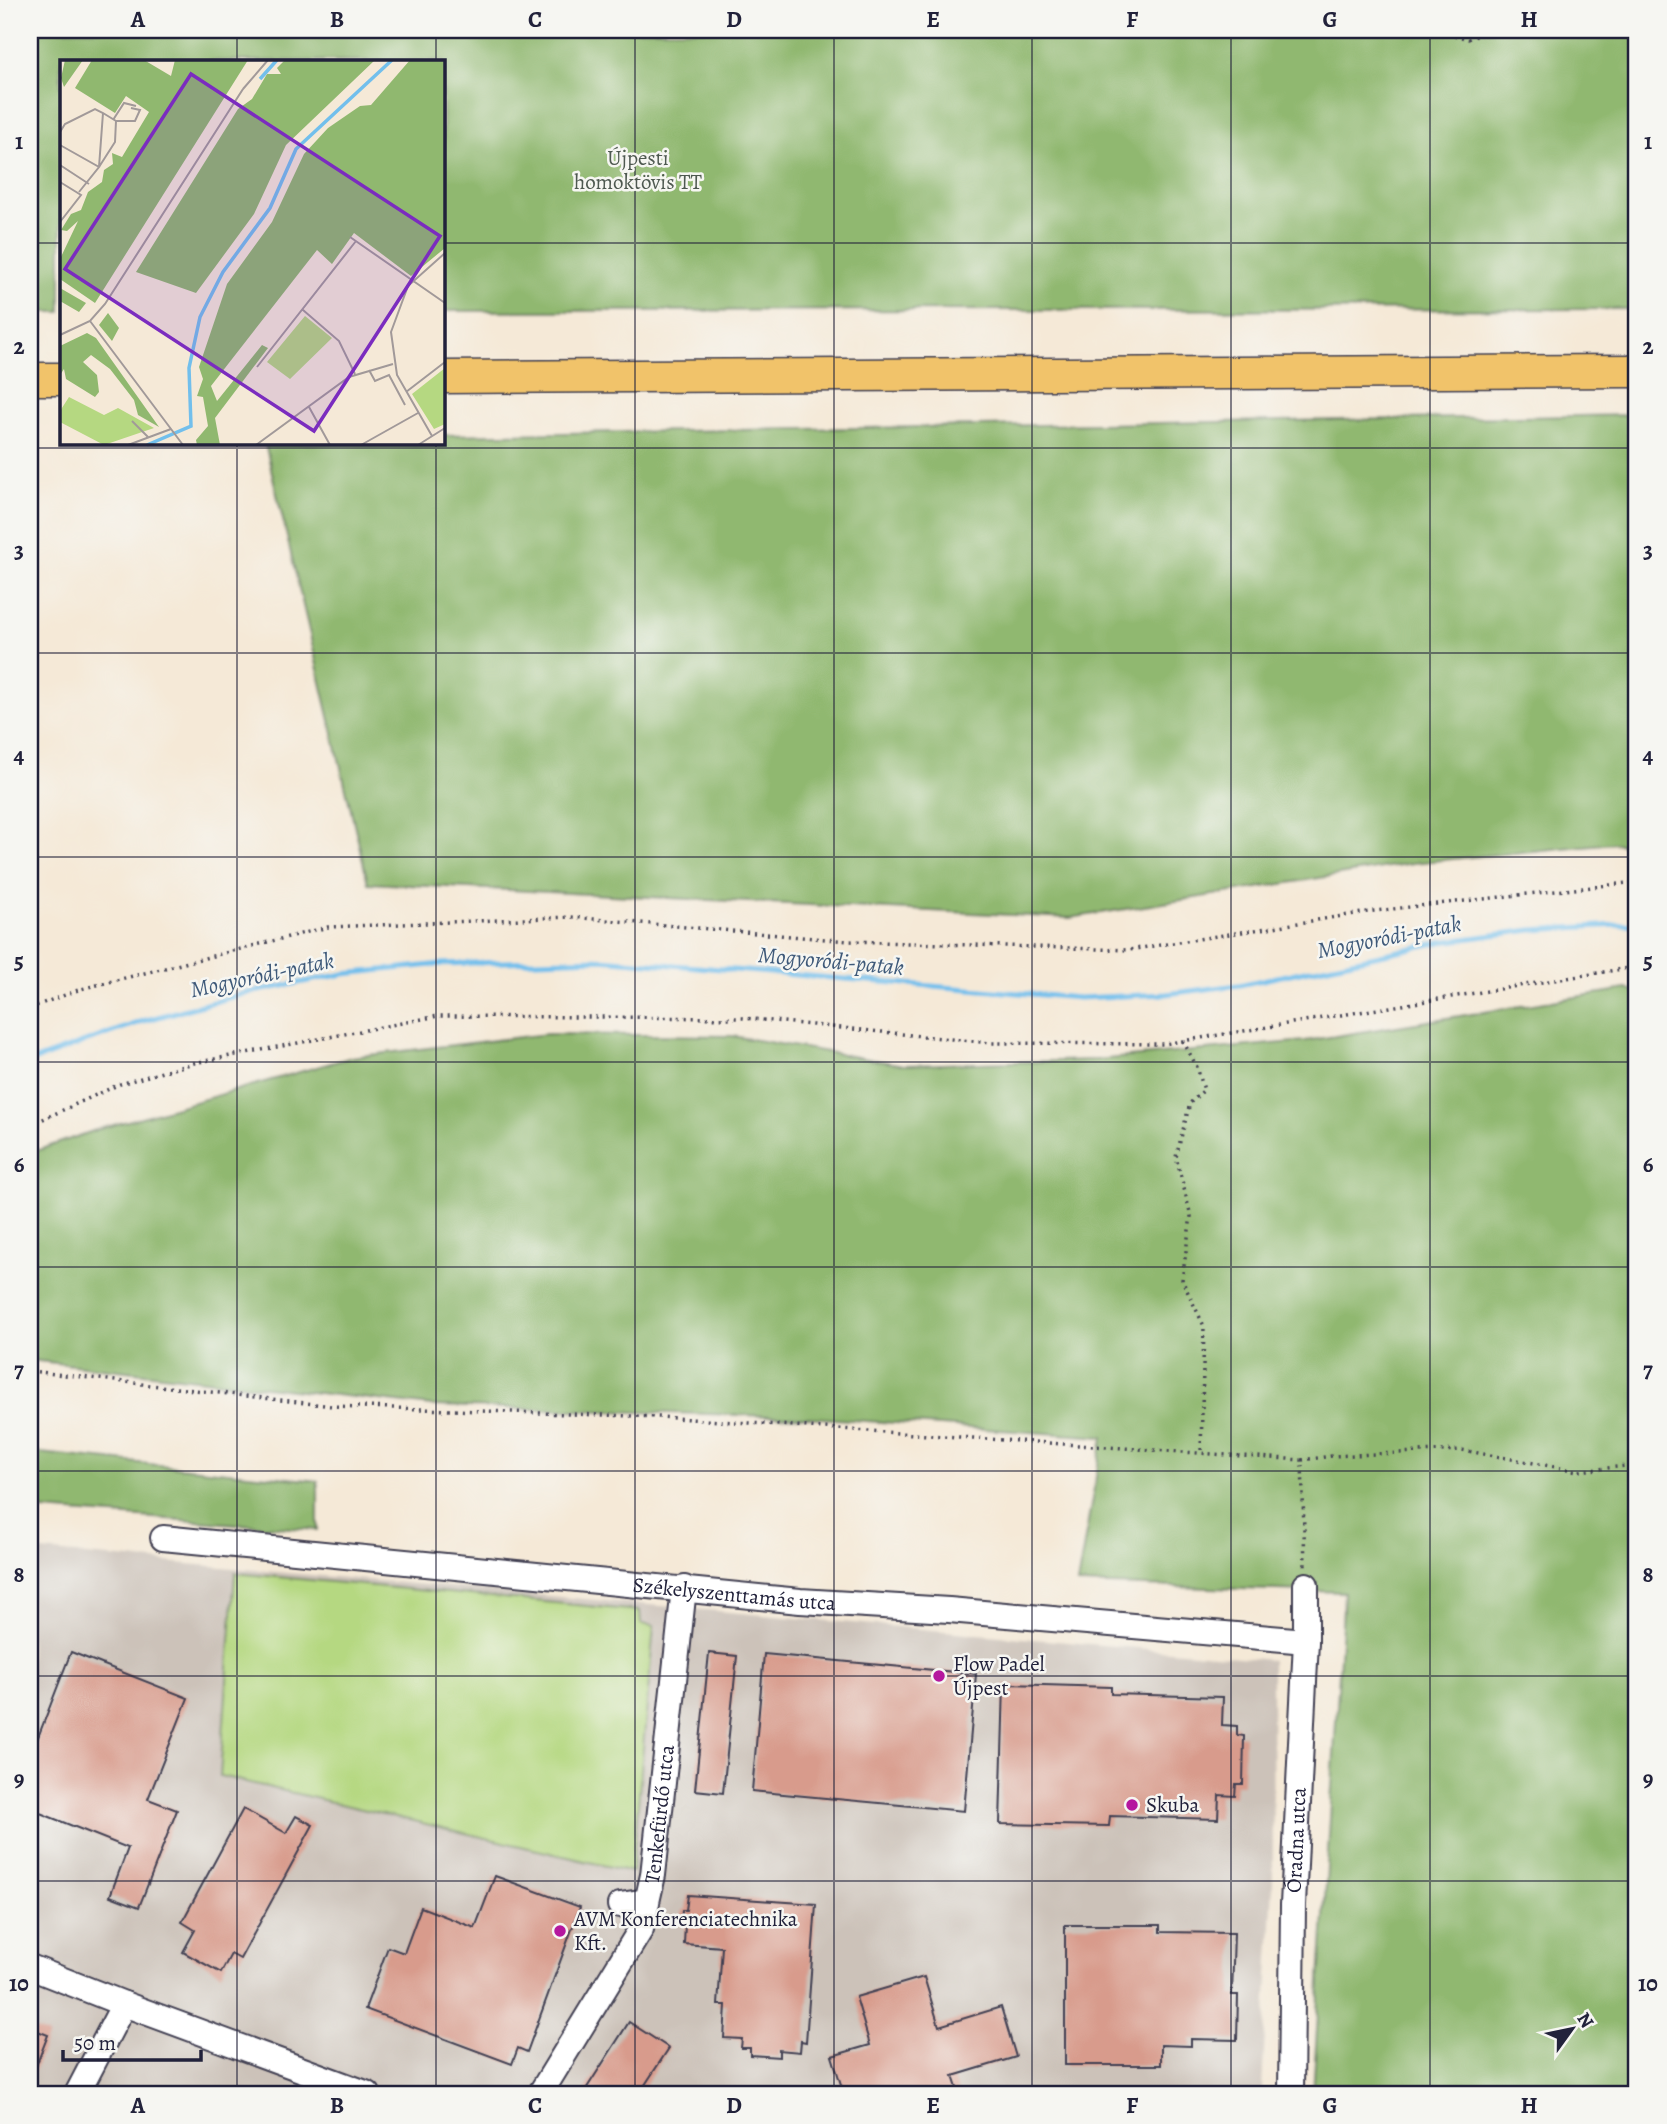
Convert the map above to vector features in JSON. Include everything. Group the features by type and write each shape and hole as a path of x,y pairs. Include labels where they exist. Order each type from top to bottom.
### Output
{"main road":[{"path":"444,377 1637,370"},
{"path":"30,379 60,379"}],"street":[{"name":"Székelyszenttamás utca","path":"163,1538 800,1601 949,1610 1306,1641"},
{"name":"Óradna utca","path":"1291,2094 1293,1905 1306,1641 1306,1585"},
{"name":"Tenkefürdő utca","path":"540,2094 641,1928 654,1861 684,1588"},
{"path":"620,1905 647,1901"},
{"path":"30,1967 368,2094"},
{"path":"76,2094 124,2004"}],"path":[{"path":"1434,30 1468,39 1493,30"},
{"path":"30,1008 81,989 328,927 571,917 848,941 1129,950 1374,911 1637,882"},
{"path":"30,1125 120,1084 194,1063 438,1016 743,1018 991,1043 1164,1044 1615,971 1637,970"},
{"path":"1183,1041 1197,1068 1204,1090 1190,1103 1176,1157 1191,1216 1182,1280 1204,1326 1201,1453"},
{"path":"30,1371 332,1406 660,1417 1302,1460 1332,1456 1462,1450 1578,1471 1637,1465"},
{"path":"1302,1460 1306,1585"}],"shaded area":[{"path":"30,1550 1272,1660 1273,1886 1262,2088 1258,2094 30,2094"}],"green space":[{"name":"Újpesti homoktövis TT","path":"30,30 1637,30 1637,309 444,311 444,60 60,60 60,312 30,312"},
{"path":"1635,415 1637,847 1613,843 1413,863 1070,918 368,883 265,444 444,444 444,435"},
{"path":"1626,989 1637,991 1637,2094 1313,2094 1344,1592 1077,1584 1103,1437 806,1417 432,1406 30,1360 30,1153 96,1130 352,1057 547,1034 732,1036 904,1065 1096,1060 1305,1041"},
{"path":"30,1452 318,1481 318,1530 30,1509"},
{"path":"235,1573 640,1611 641,1624 654,1626 632,1872 220,1776"}],"building":[{"path":"71,1652 188,1698 148,1799 177,1810 139,1907 110,1896 128,1848 30,1809 30,1758"},
{"path":"709,1653 737,1656 723,1793 695,1790"},
{"path":"764,1654 976,1674 964,1811 752,1791"},
{"path":"1004,1684 1111,1687 1111,1694 1223,1697 1222,1725 1237,1726 1237,1735 1244,1736 1243,1784 1236,1784 1235,1796 1219,1795 1218,1819 1110,1816 1109,1826 1000,1824"},
{"path":"243,1809 286,1833 296,1816 313,1825 240,1959 231,1954 221,1973 183,1952 195,1930 182,1922"},
{"path":"495,1876 580,1907 527,2052 518,2048 512,2064 365,2009 388,1947 404,1953 421,1907 475,1928"},
{"path":"688,1895 816,1904 806,2042 801,2041 800,2052 779,2050 779,2057 750,2055 750,2048 741,2048 742,2039 724,2038 726,2005 718,2005 722,1947 684,1944 685,1925 681,1925 682,1910 686,1910"},
{"path":"1065,1925 1160,1925 1160,1932 1234,1933 1232,1995 1238,1995 1237,2040 1191,2039 1191,2046 1161,2045 1161,2065 1065,2065"},
{"path":"924,1977 939,2026 1001,2007 1016,2057 953,2076 959,2094 844,2094 832,2056 870,2045 856,1997"},
{"path":"629,2022 669,2048 639,2094 583,2094"},
{"path":"30,2028 48,2035 31,2079 30,2078"}],"waterway":[{"name":"Mogyoródi-patak","path":"30,1062 143,1021 243,994 344,974 442,964 600,959 1079,998 1166,994 1239,985 1441,942 1531,930 1637,924"}],"place":[{"name":"Flow Padel Újpest","path":"939,1676"},
{"name":"Skuba","path":"1132,1805"},
{"name":"AVM Konferenciatechnika Kft.","path":"560,1931"}]}
